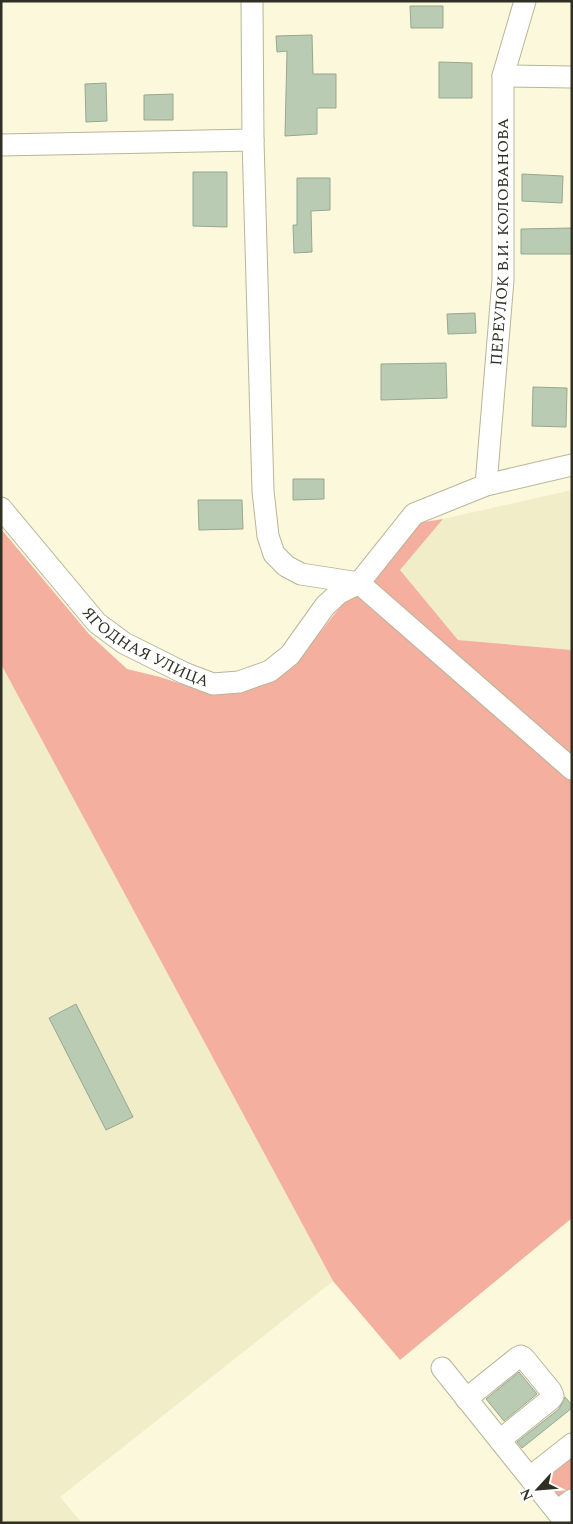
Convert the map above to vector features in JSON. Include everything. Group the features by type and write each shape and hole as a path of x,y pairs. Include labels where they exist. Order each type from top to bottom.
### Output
{"street":[{"path":"252,1 253,140 263,491 268,536 274,554 286,566 300,574 359,582 572,769"},
{"name":"ПЕРЕУЛОК В.И. КОЛОВАНОВА","path":"486,485 504,280 503,76 525,1"},
{"path":"503,76 572,77"},
{"path":"1,145 253,140"},
{"path":"359,582 414,514 486,485 572,466"},
{"name":"ЯГОДНАЯ УЛИЦА","path":"1,508 97,622 124,643 184,673 213,684 239,682 270,671 290,655 325,606 339,593 359,582"},
{"path":"466,1399 517,1358 521,1356 524,1358 553,1396 500,1440"},
{"path":"442,1368 530,1478 565,1511"},
{"path":"530,1478 572,1444"}],"shaded area":[{"path":"572,490 572,650 458,640 400,570 443,519"},
{"path":"443,519 400,570 458,640 572,650 572,1218 400,1360 333,1281 1,664 1,529 89,634 127,669 194,688 223,693 253,688 281,675 315,639 340,607 418,523"},
{"path":"1,664 333,1281 60,1497 82,1523 1,1523"},
{"path":"572,1454 572,1489 558,1500 541,1479"}],"building":[{"path":"410,6 443,6 443,28 411,28"},
{"path":"312,35 313,74 336,74 336,108 317,108 317,134 285,136 287,51 277,52 276,36"},
{"path":"439,62 472,63 472,98 439,98"},
{"path":"106,83 107,121 86,122 85,84"},
{"path":"173,94 173,120 144,120 144,95"},
{"path":"193,172 227,172 227,227 193,226"},
{"path":"522,174 563,176 562,203 522,201"},
{"path":"297,178 330,178 330,210 311,211 312,252 294,253 293,225 297,225"},
{"path":"572,228 572,254 521,254 521,229"},
{"path":"475,313 476,333 448,334 447,314"},
{"path":"446,363 447,398 381,400 381,364"},
{"path":"533,387 567,388 566,427 532,426"},
{"path":"293,479 324,479 324,499 293,500"},
{"path":"198,500 242,500 243,529 199,530"},
{"path":"76,1004 133,1117 106,1130 49,1018"},
{"path":"519,1372 537,1394 504,1421 486,1399"},
{"path":"565,1397 572,1405 572,1408 522,1448 517,1442 559,1409"}]}
